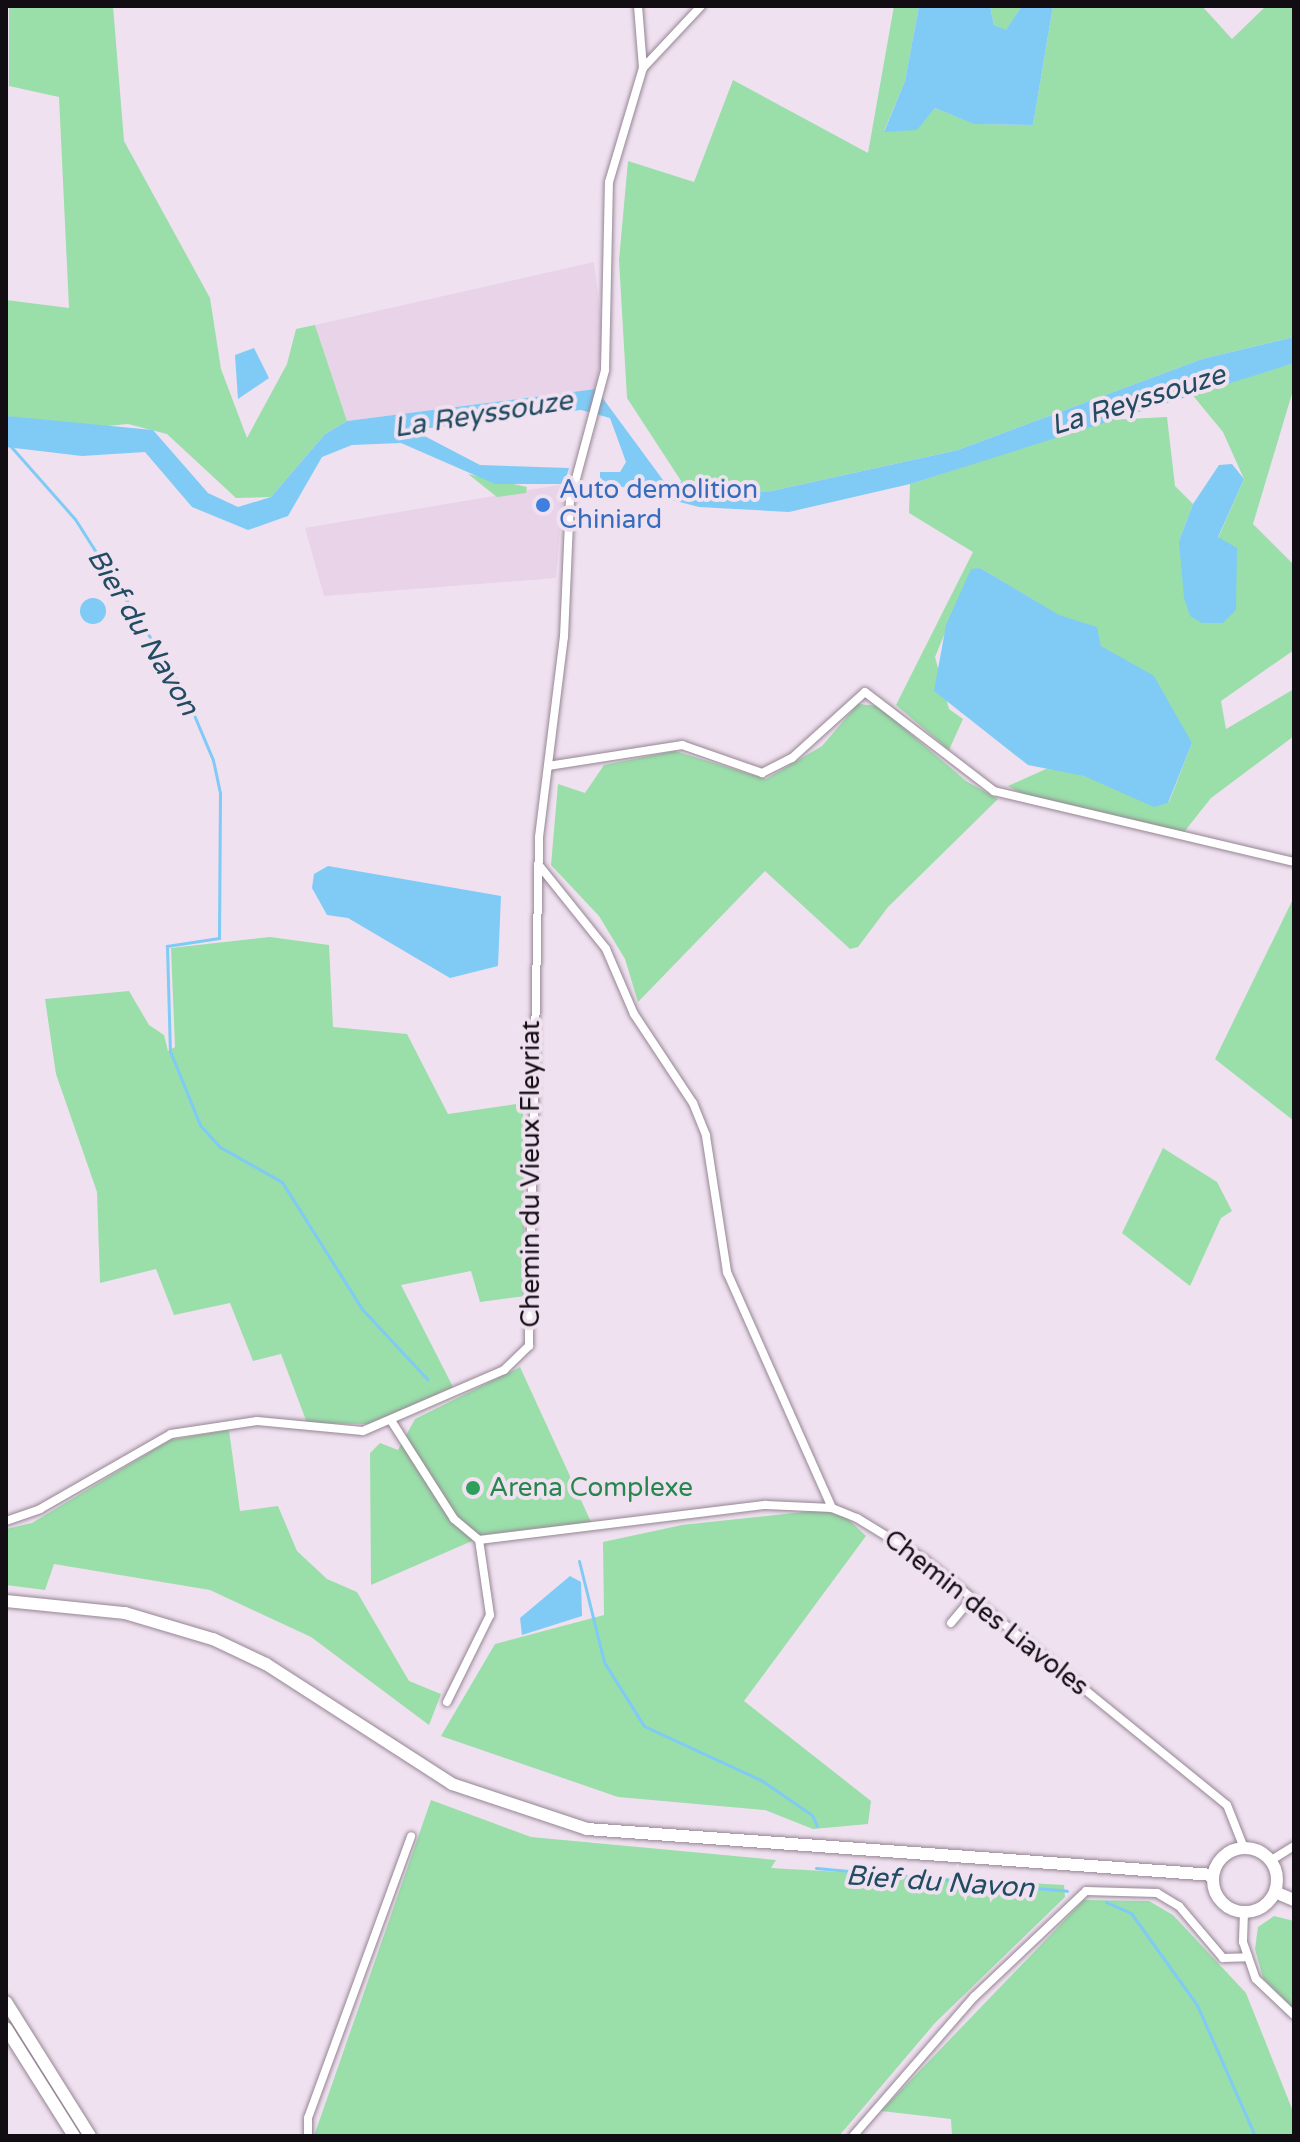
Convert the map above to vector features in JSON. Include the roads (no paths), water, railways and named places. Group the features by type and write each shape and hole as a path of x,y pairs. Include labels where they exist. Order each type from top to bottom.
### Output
{"main road":[{"path":"6,1601 125,1613 213,1639 266,1664 452,1784 587,1829 1213,1875"},
{"path":"1213,1875 1224,1856 1244,1848 1270,1861 1275,1892"},
{"path":"1213,1875 1224,1904 1244,1912 1262,1907 1275,1892"},
{"path":"1275,1892 1294,1900"},
{"path":"6,2002 90,2136"},
{"path":"6,2028 74,2136"}],"street":[{"path":"638,6 643,68"},
{"path":"643,68 701,6"},
{"name":"Chemin du Vieux Fleyriat","path":"6,1521 40,1509 171,1434 257,1421 349,1432 392,1422 515,1364 532,1335 527,1216 538,864 570,501 601,390 609,182 643,68"},
{"path":"548,766 682,745 762,773 792,758 865,692 994,791 1294,862"},
{"path":"538,864 606,949 634,1014 693,1103 706,1136 727,1272 832,1508"},
{"path":"392,1422 454,1519 479,1540 490,1615 447,1702"},
{"name":"Chemin des Liavoles","path":"479,1540 766,1505 832,1508 903,1543 1227,1805 1244,1848"},
{"path":"951,1623 971,1599"},
{"path":"308,2136 308,2118 411,1836"},
{"path":"1270,1861 1294,1846"},
{"path":"853,2136 974,1997 1086,1891 1157,1893 1179,1906 1223,1958 1248,1957"},
{"path":"1244,1912 1248,1957 1256,1979 1294,2015"}],"water":[{"path":"919,6 990,6 994,25 1006,30 1022,6 1053,6 1033,125 974,124 935,108 917,130 884,132 905,81"},
{"name":"La Reyssouze","path":"1294,337 1294,363 910,484 789,512 699,507 600,481 600,472 620,472 626,462 610,418 581,410 413,430 480,465 569,468 564,484 495,484 401,443 352,445 322,457 288,516 248,530 192,507 145,452 82,456 6,447 6,416 153,430 208,493 238,507 271,497 325,434 347,421 596,389 663,480 767,492 958,450 1202,359"},
{"path":"254,348 269,378 238,399 235,355"},
{"path":"1232,464 1244,479 1218,537 1237,548 1236,610 1223,623 1202,623 1190,616 1184,598 1179,541 1193,504 1219,465"},
{"path":"980,568 1059,615 1097,627 1101,646 1154,676 1192,743 1168,803 1154,807 1084,776 1028,765 934,691 946,625 971,569"},
{"path":"93,598 103,601 106,611 103,621 93,624 83,621 80,611 83,601"},
{"path":"328,866 501,896 498,966 450,978 348,918 327,915 312,888 314,874"},
{"path":"570,1576 581,1582 582,1616 522,1635 520,1618"}],"waterway":[{"name":"Bief du Navon","path":"6,441 75,519 183,689 213,760 220,793 219,938 167,946 170,1051 200,1125 220,1147 282,1182 362,1309 427,1379"},
{"name":"Bief du Navon","path":"579,1561 604,1662 644,1726 761,1780 812,1815 817,1826"},
{"name":"Bief du Navon","path":"816,1868 1067,1891"},
{"name":"Bief du Navon","path":"1106,1902 1131,1913 1197,2005 1255,2136"}],"place":[{"name":"Auto demolition Chiniard","path":"543,505"},
{"name":"Arena Complexe","path":"473,1488"}]}
